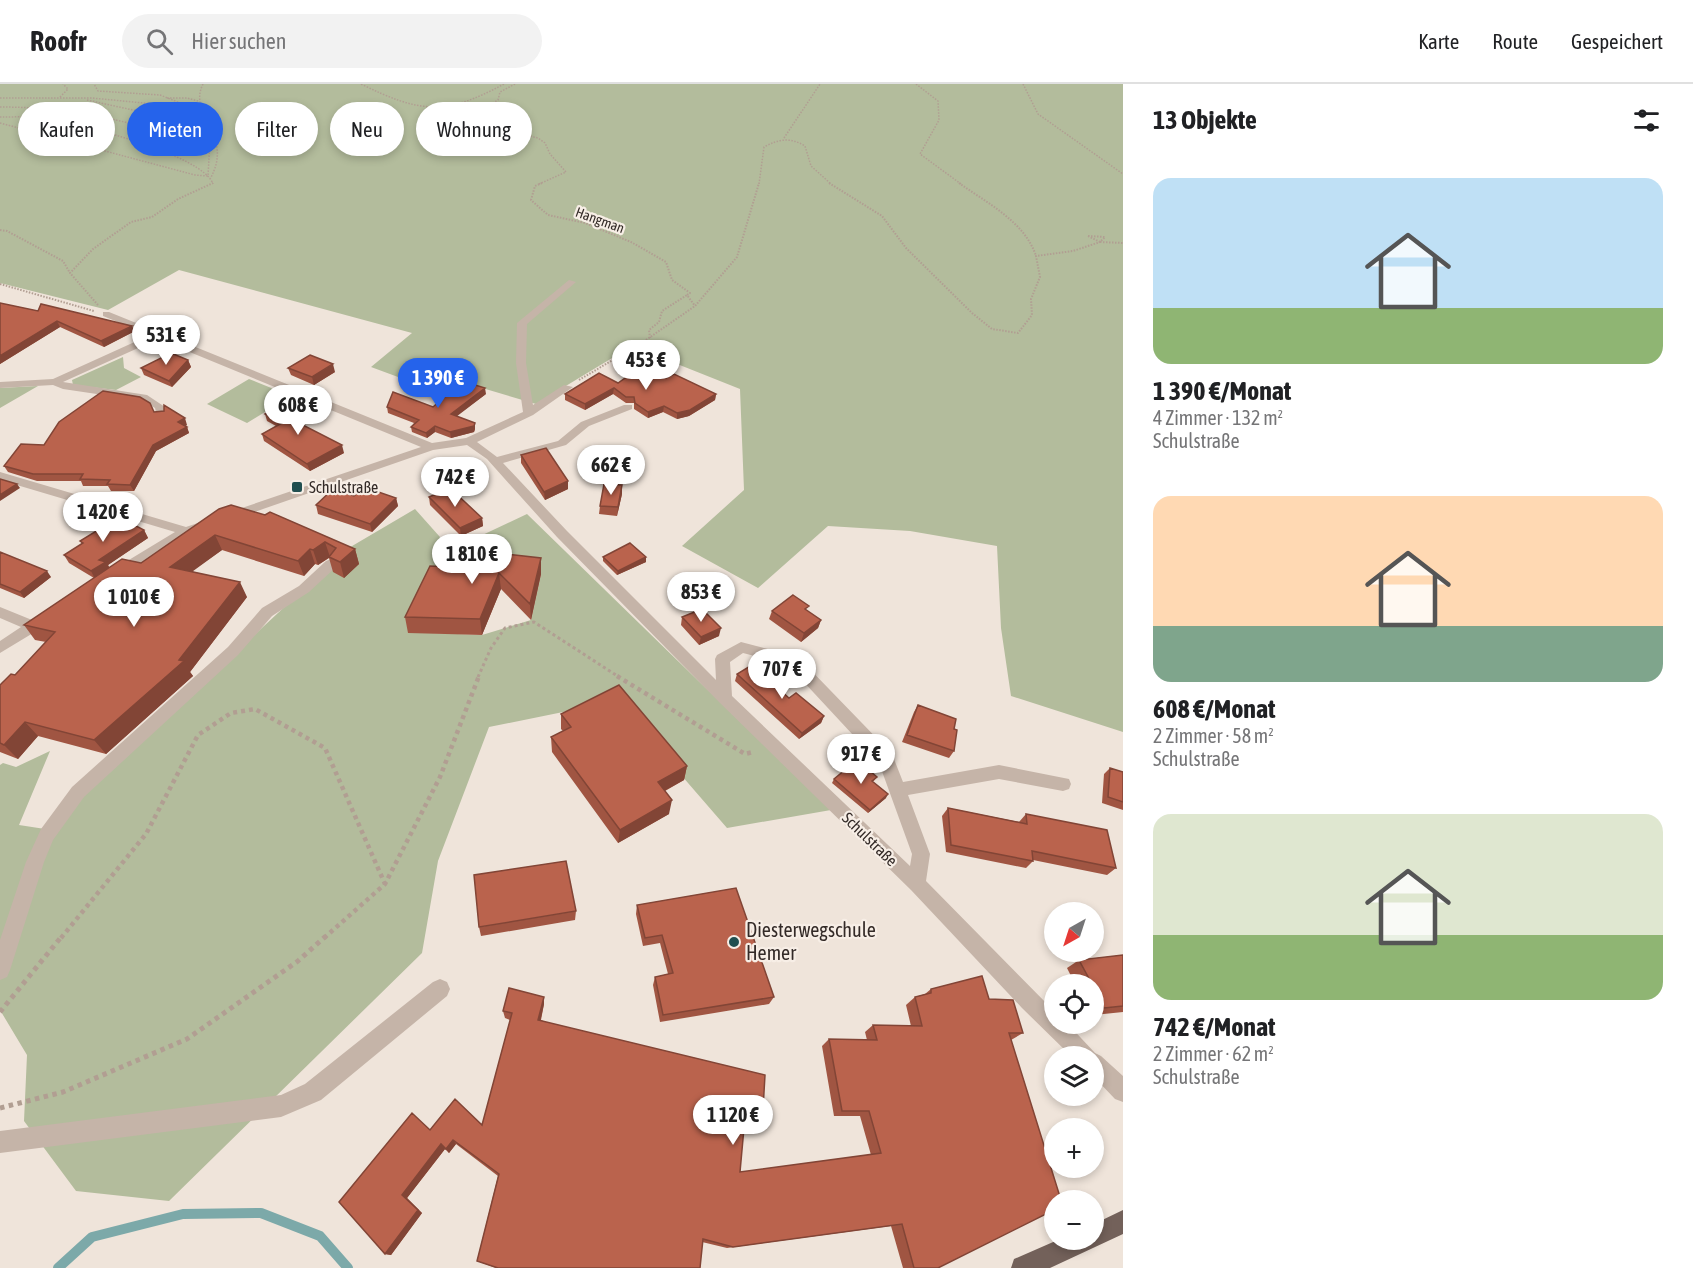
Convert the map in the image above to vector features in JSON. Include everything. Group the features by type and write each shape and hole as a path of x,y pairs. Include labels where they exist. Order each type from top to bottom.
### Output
{"main road":[{"path":"1104,1231 1123,1222"},
{"path":"1023,1268 1063,1250"}],"street":[{"path":"529,413 521,363 522,323 557,297 572,282"},
{"path":"106,314 431,447"},
{"path":"0,385 55,382 156,336"},
{"path":"55,382 63,386 147,398 160,406 161,414"},
{"path":"109,579 186,531 431,447 468,441 529,413 568,387"},
{"path":"495,461 562,443 585,424 628,407"},
{"name":"Schulstraße","path":"468,441 495,461 562,534 724,698 917,884 1029,1001 1076,1046"},
{"path":"0,476 186,531"},
{"path":"0,970 35,862 47,835 78,792 233,651 267,612 304,589 331,564"},
{"path":"0,612 32,626"},
{"path":"0,648 51,614"},
{"path":"724,698 722,659 741,648 793,661 886,759 921,854 917,884"},
{"path":"897,790 999,772 1063,784"},
{"path":"0,1142 281,1106 313,1092 440,988"},
{"path":"1104,1073 1123,1091"}],"path":[{"path":"59,97 68,89 63,84"},
{"path":"94,84 98,91 160,95 177,102"},
{"path":"203,84 199,89 198,106 216,135 218,144 215,171 209,178"},
{"path":"361,84 402,103 432,107 472,102 504,84"},
{"name":"Hangman","path":"515,84 500,92 498,100 480,111 486,123 502,131 532,135 545,143 551,156 562,163 566,172 535,186 531,200 548,215 585,223 631,242 666,262 672,280 688,290 690,293 687,295 695,306"},
{"path":"568,387 650,338 695,306 737,257 758,190 764,147 784,138 820,84"},
{"path":"784,138 796,140 805,146 811,166 830,184 882,216 906,248 972,313 992,329 1018,333 1032,315 1031,299 1040,277 1030,241 1014,223 920,154 939,120 938,101 916,84"},
{"path":"1023,84 1038,114 1123,174"},
{"path":"67,97 127,109"},
{"path":"0,98 67,97 149,102"},
{"path":"167,98 187,98 198,101"},
{"path":"0,107 28,106 88,112 127,123"},
{"path":"0,117 48,118 100,130 172,154 188,162 214,184 178,199 152,217 131,222 93,249 70,273"},
{"path":"0,123 209,178"},
{"path":"209,156 209,178"},
{"path":"0,230 7,231 63,261 70,273 106,314"},
{"path":"1036,256 1065,253 1101,242 1123,243"},
{"path":"0,284 106,314"},
{"path":"650,338 649,330 659,322 662,311 687,295"},
{"path":"0,1108 63,1092 187,1039 298,962 385,884 440,777 466,703 491,648 505,628 534,622 683,718 745,754 774,747"},
{"path":"0,1012 146,834 198,735 231,713 255,709 325,748 385,884"}],"green space":[{"path":"0,84 1123,84 1123,732 1011,696 1001,628 997,546 910,531 828,526 758,588 682,546 744,490 740,389 632,346 536,404 462,382 444,394 371,367 412,333 179,270 108,310 0,283"},
{"path":"123,357 124,368 141,377 116,390 73,385 72,380"},
{"path":"249,379 291,396 247,423 207,404"},
{"path":"38,386 0,408 0,388"},
{"path":"415,509 448,546 408,632 482,635 531,620 541,574 479,568 457,547 527,514 831,810 727,828 617,701 489,727 438,861 422,953 169,1201 76,1191 24,1121 27,1055 0,1010 0,765 3,763 16,767 50,751 19,825 45,829 347,549"}],"building":[{"path":"0,303 38,311 41,304 132,326 101,341 57,321 0,356"},
{"path":"171,353 188,360 169,381 141,368"},
{"path":"310,355 333,364 312,377 288,368"},
{"path":"639,368 666,378 674,374 716,394 690,410 677,413 664,406 648,412 635,403 634,397 626,397 614,388 585,404 565,394 599,373 618,383"},
{"path":"462,381 485,388 451,414 475,423 474,426 450,432 435,426 426,433 411,427 419,420 387,407 393,392 433,407"},
{"path":"103,391 140,397 150,403 154,412 164,411 164,405 185,418 178,422 187,427 153,445 130,485 107,484 110,480 80,479 83,474 33,474 4,466 21,444 44,445 59,422"},
{"path":"284,403 301,413 291,419 342,445 307,464 262,434 282,423 265,414"},
{"path":"546,448 568,481 544,492 521,455"},
{"path":"0,479 17,484 0,495"},
{"path":"604,484 622,485 618,507 600,506"},
{"path":"364,487 396,498 370,524 316,505 333,489 354,496"},
{"path":"450,488 482,518 460,528 429,497"},
{"path":"231,505 265,515 270,512 355,549 340,562 329,557 336,548 325,542 313,550 310,549 298,561 215,535 170,567 240,582 179,660 184,661 94,740 25,722 4,745 0,743 0,685 11,674 15,675 55,632 24,625 122,559 141,563 219,509"},
{"path":"119,517 144,530 99,560 106,562 91,571 64,555 83,543 80,541"},
{"path":"630,543 646,557 618,571 603,557"},
{"path":"478,551 541,558 530,604 499,573 480,619 405,617 430,566 450,567 479,553"},
{"path":"0,552 47,571 20,592 0,584"},
{"path":"793,595 809,606 805,609 821,620 804,633 772,611"},
{"path":"702,609 721,628 701,637 682,617"},
{"path":"752,665 789,698 796,693 824,716 802,733 737,674"},
{"path":"619,685 687,766 658,782 672,800 620,830 551,737 571,727 561,714"},
{"path":"918,705 956,719 954,751 907,735"},
{"path":"857,760 877,777 872,781 888,794 870,810 834,779"},
{"path":"1110,768 1123,772 1123,802 1108,797"},
{"path":"948,808 1027,824 1026,814 1107,830 1116,868 1032,851 1033,861 951,845"},
{"path":"566,861 576,911 479,927 474,875"},
{"name":"Diesterwegschule Hemer","path":"736,888 774,997 663,1015 655,977 673,973 662,935 645,938 637,905"},
{"path":"1123,955 1123,1006 1104,1008 1104,974 1087,974 1080,962 1104,962 1104,957"},
{"path":"982,976 989,999 1013,1000 1023,1033 1009,1033 1044,1145 1044,1178 1054,1178 1058,1190 1044,1190 1044,1215 938,1268 914,1268 902,1224 733,1247 703,1239 700,1268 498,1268 477,1261 499,1174 453,1140 446,1149 441,1144 402,1195 418,1210 385,1254 339,1202 412,1113 430,1130 455,1099 482,1125 512,1013 503,1011 509,988 544,997 538,1020 765,1075 763,1109 746,1106 740,1172 881,1153 869,1111 842,1111 829,1039 877,1040 873,1025 922,1026 915,997 931,993 931,989"}],"waterway":[{"path":"58,1268 92,1237 183,1214 261,1213 320,1236 348,1268"}],"place":[{"name":"Schulstraße","path":"297,487"},
{"name":"Diesterwegschule Hemer","path":"734,942"}]}
